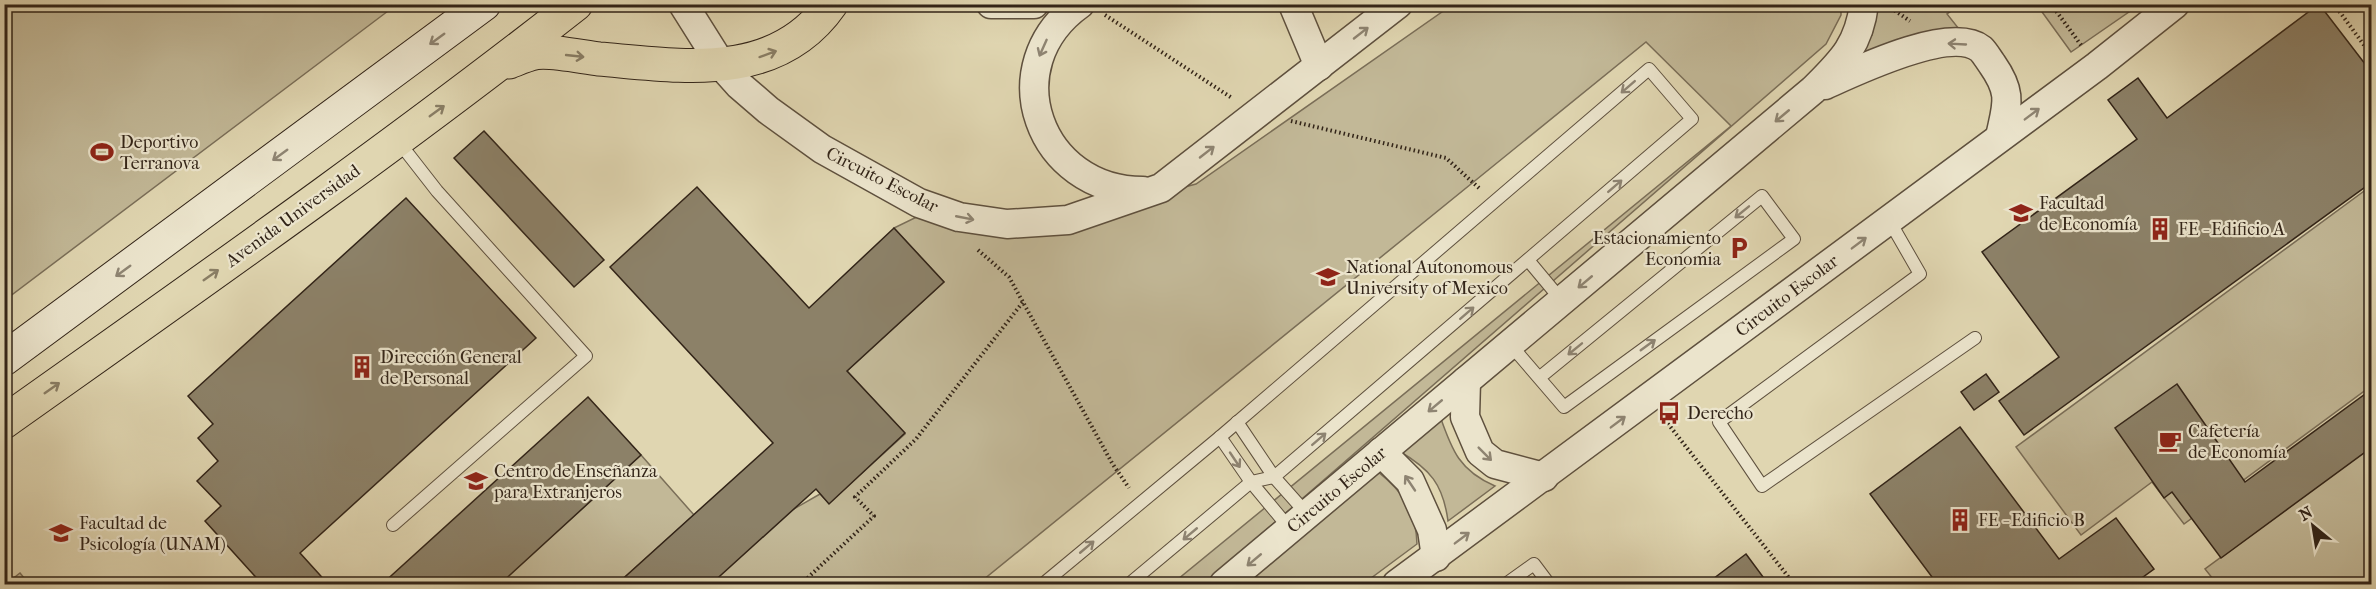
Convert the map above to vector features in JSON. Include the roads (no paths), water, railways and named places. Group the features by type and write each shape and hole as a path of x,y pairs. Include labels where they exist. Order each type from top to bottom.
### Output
{"main road":[{"path":"4,359 484,4"},
{"name":"Avenida Universidad","path":"4,422 267,236 498,66 576,4"},
{"path":"498,66 537,52 652,63 722,66 764,56 786,46 812,28 831,4"}],"street":[{"name":"Circuito Escolar","path":"683,4 722,66 739,84 768,110 822,149 919,203 959,217 1007,224 1068,220 1161,188 1398,4"},
{"path":"991,4 1034,4"},
{"path":"1080,4 1068,13 1043,46 1036,66 1034,87 1039,121 1056,151 1081,174 1095,183 1127,191 1161,188"},
{"path":"1293,4 1319,66"},
{"name":"Circuito Escolar","path":"1224,585 1466,381 1506,339 1813,90 1845,57 1862,26 1864,4"},
{"name":"Circuito Escolar","path":"1397,585 2001,137 2175,4"},
{"path":"1813,90 1900,52 1963,42 1981,49 2001,77 2008,99 2001,137"},
{"path":"1466,381 1465,417 1480,452 1495,464 1544,477"},
{"path":"1381,452 1410,481 1432,530 1436,557"}],"lane":[{"path":"1042,585 1220,437 1649,69 1692,119 1274,477 1251,482 1129,585"},
{"path":"393,525 586,356 437,191 397,140"},
{"path":"1506,339 1563,407 1794,239 1762,196 1539,378"},
{"path":"1889,220 1920,274 1719,422 1762,486 1975,338"},
{"path":"1528,260 1553,290"},
{"path":"1237,422 1274,477 1299,522"},
{"path":"1220,437 1251,482 1299,522"},
{"path":"1506,585 1534,564 1549,585"}],"place":[{"name":"Deportivo Terranova","path":"102,152"},
{"name":"Facultad de Economía","path":"2021,213"},
{"name":"FE - Edificio A","path":"2160,229"},
{"name":"Estacionamiento Economia","path":"1739,248"},
{"name":"National Autonomous University of Mexico","path":"1328,277"},
{"name":"Dirección General de Personal","path":"362,367"},
{"name":"Derecho","path":"1669,413"},
{"name":"Cafetería de Economía","path":"2170,441"},
{"name":"Centro de Enseñanza para Extranjeros","path":"476,481"},
{"name":"FE - Edificio B","path":"1960,520"},
{"name":"Facultad de Psicología (UNAM)","path":"61,533"}]}
